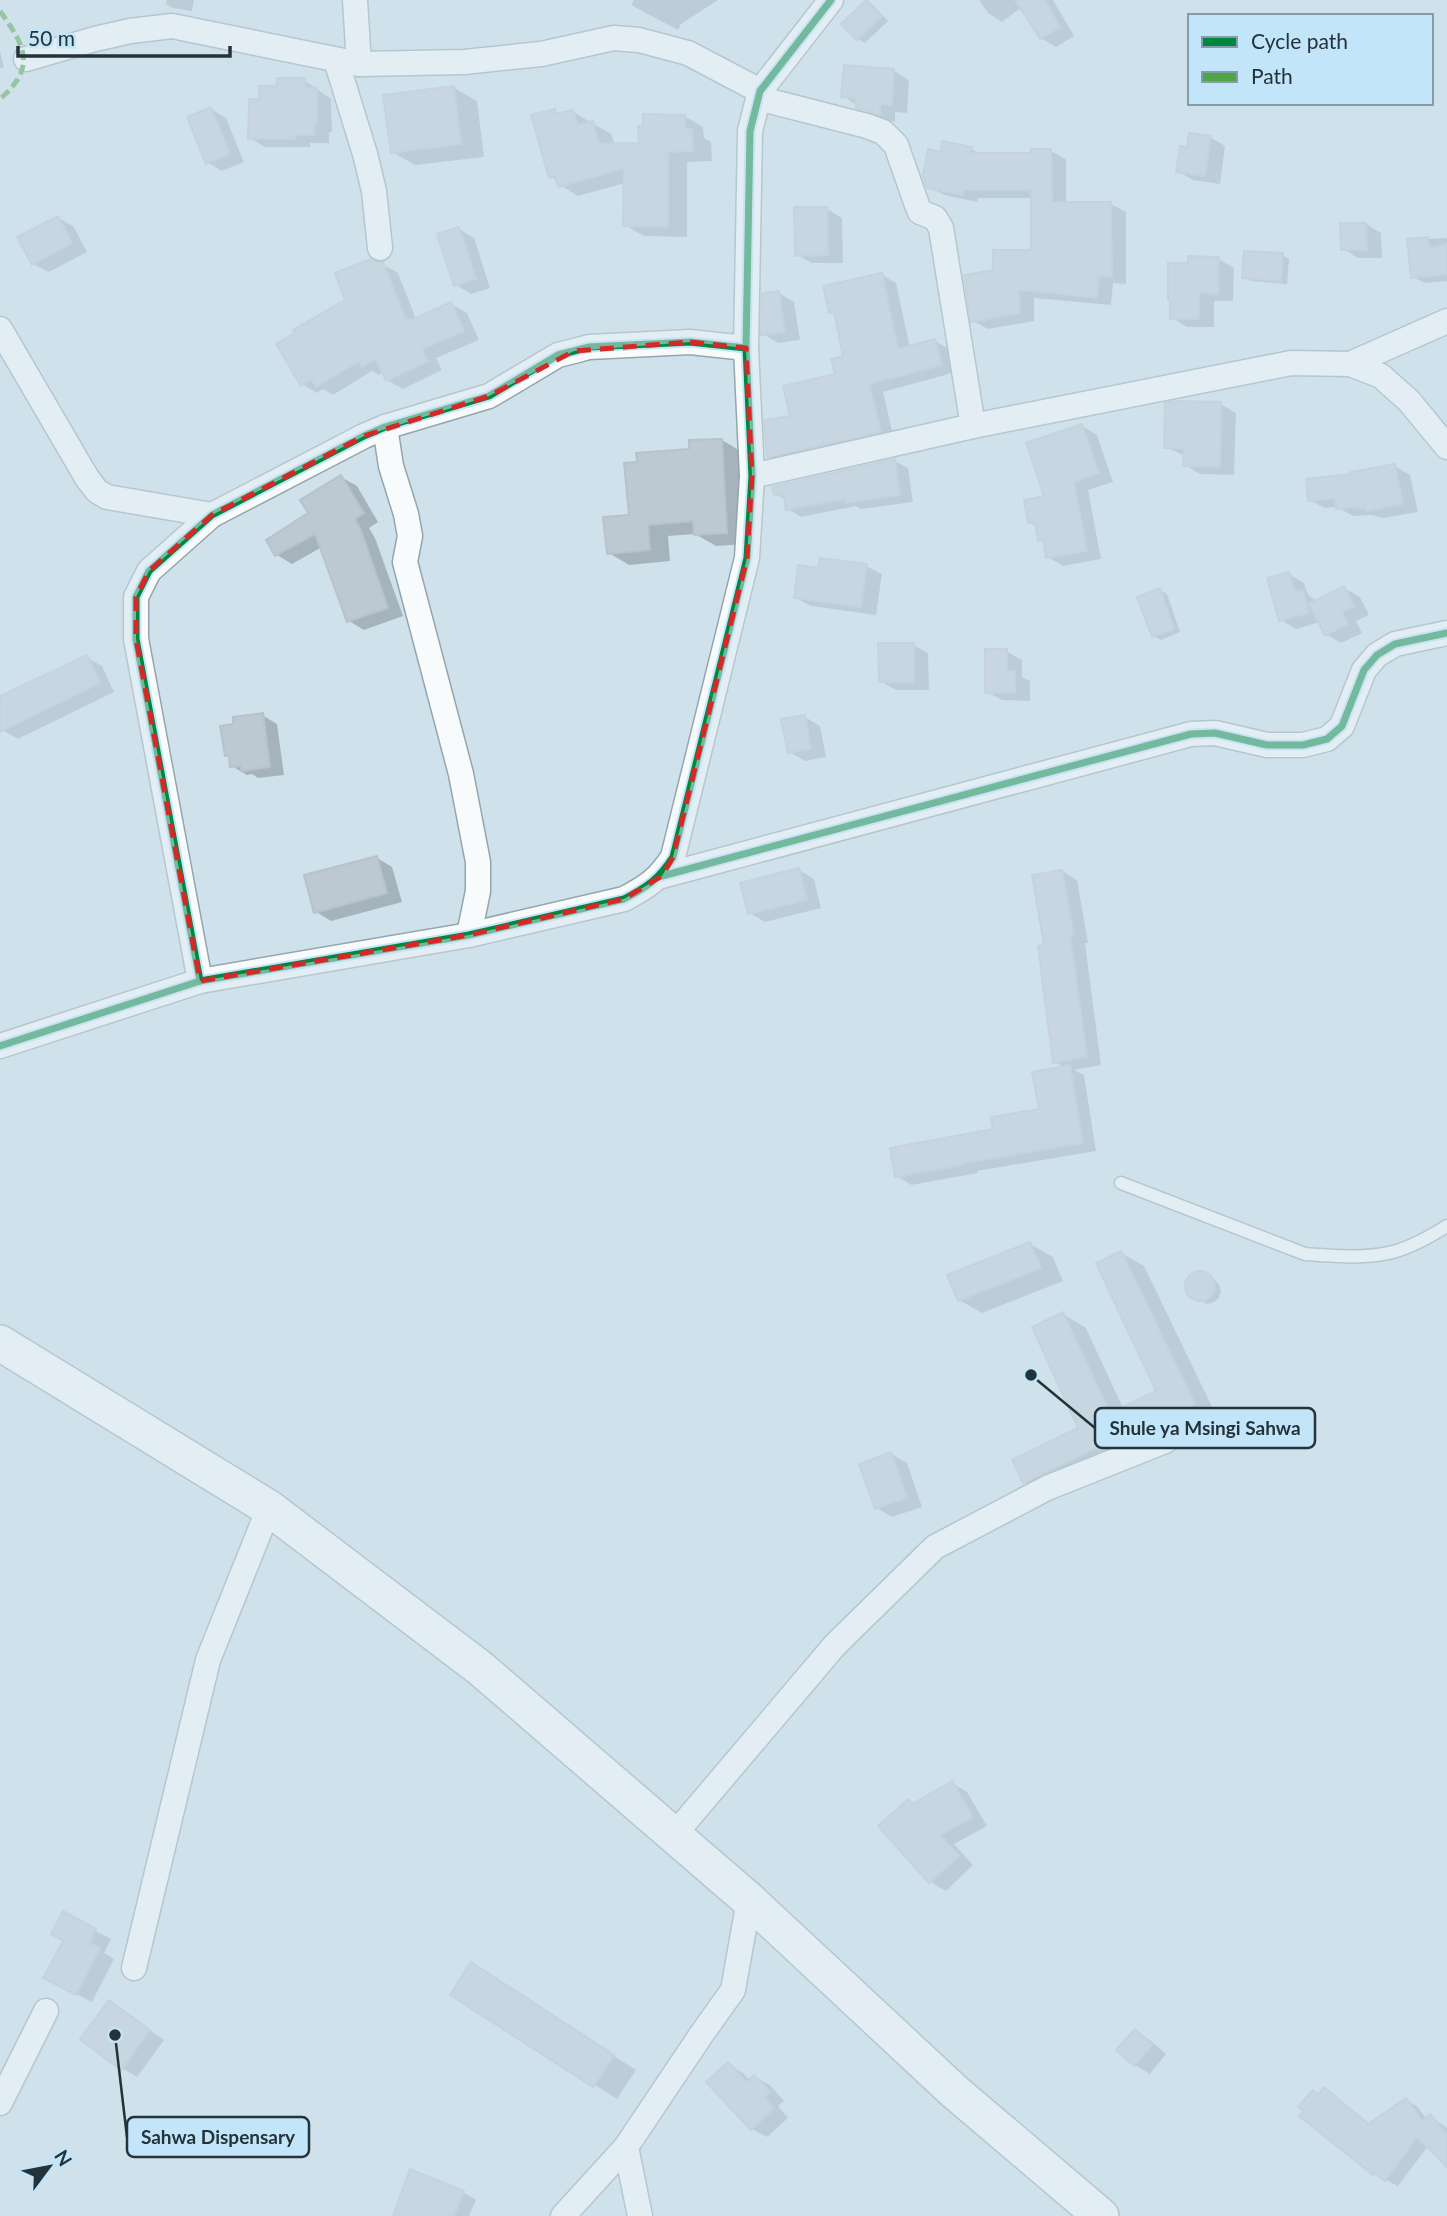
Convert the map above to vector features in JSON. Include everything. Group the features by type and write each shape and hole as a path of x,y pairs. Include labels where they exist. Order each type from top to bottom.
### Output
{"main road":[{"path":"0,1343 269,1508 480,1668 749,1899 955,2092 1101,2216"}],"street":[{"path":"355,0 348,62 374,191 380,248"},
{"path":"662,876 673,857 747,558 752,476 746,348 750,131 759,94 831,0"},
{"path":"26,59 130,31 172,26 348,62 464,62 541,54 614,38 639,40 688,53 759,94 867,126 883,132 896,145 916,205 920,212 935,218 941,228 973,426"},
{"path":"1350,364 1447,321"},
{"path":"0,329 97,491 107,497 212,515"},
{"path":"200,981 136,639 136,597 149,571 212,515 364,436 385,427 489,396 558,355 589,347 690,342 746,348"},
{"path":"752,476 973,426 1292,363 1350,364 1381,376 1409,401 1447,447"},
{"path":"385,427 391,466 410,536 405,562 461,774 478,862 478,891 469,935"},
{"path":"0,1046 200,981 469,935 624,899 662,876 1191,734 1215,733 1267,745 1303,745 1327,739 1342,726 1364,670 1377,655 1395,644 1447,633"},
{"path":"674,1835 835,1645 936,1547 1046,1488 1166,1441"},
{"path":"134,1968 208,1660 269,1508"},
{"path":"563,2216 626,2147 733,1990 749,1899"},
{"path":"0,2103 46,2011"},
{"path":"626,2147 640,2216"}],"lane":[{"path":"1121,1183 1305,1254 1335,1256 1392,1252 1447,1226"}],"highlighted area":[{"path":"690,342 746,348 752,476 747,558 673,857 662,876 624,899 469,935 200,981 136,639 136,597 149,571 212,515 364,436 489,396 574,351"}],"building":[{"path":"866,0 882,16 857,40 841,24"},
{"path":"1015,0 1045,0 1060,27 1040,39"},
{"path":"844,65 894,69 892,105 880,104 880,115 856,108 856,98 841,97"},
{"path":"277,78 305,78 305,88 317,88 317,123 314,135 295,135 296,139 248,139 249,99 259,99 259,86 276,86"},
{"path":"454,86 461,144 391,153 383,95"},
{"path":"211,107 230,154 206,164 187,117"},
{"path":"555,109 556,114 573,110 578,125 593,121 599,144 639,143 638,126 643,126 643,114 685,115 685,129 692,129 693,151 668,152 668,227 623,226 624,168 558,187 555,176 549,178 531,115"},
{"path":"1189,133 1211,136 1205,176 1176,172 1180,146 1187,147"},
{"path":"942,141 972,147 971,153 1031,153 1031,149 1051,149 1052,202 1111,202 1112,277 1099,276 1097,298 1019,290 1020,313 971,322 964,275 993,270 993,250 1031,250 1031,190 964,190 963,195 927,188 923,176 928,149 941,152"},
{"path":"794,207 827,207 828,255 795,256"},
{"path":"58,216 72,243 32,265 17,237"},
{"path":"1340,223 1366,223 1367,250 1341,250"},
{"path":"459,227 476,279 454,286 437,234"},
{"path":"1428,237 1429,248 1447,244 1447,274 1411,278 1407,239"},
{"path":"1244,251 1283,253 1281,281 1242,278"},
{"path":"1188,256 1219,257 1218,294 1199,293 1199,319 1170,319 1168,263 1188,263"},
{"path":"371,259 383,262 406,320 451,302 464,331 422,349 428,361 386,381 376,359 362,367 359,361 316,387 311,379 301,386 276,344 295,333 293,330 345,300 335,273"},
{"path":"882,273 898,349 935,339 942,365 869,384 881,432 767,457 764,420 790,416 783,386 835,374 831,359 843,356 834,312 829,313 823,286"},
{"path":"779,291 785,332 761,335 762,294"},
{"path":"1221,402 1220,467 1183,466 1184,449 1164,448 1165,403"},
{"path":"1082,424 1099,473 1074,482 1087,551 1046,558 1043,540 1038,541 1035,522 1028,523 1024,500 1044,496 1026,443"},
{"path":"722,439 727,533 694,535 693,521 648,525 650,550 607,554 603,517 629,515 624,463 637,462 636,453 689,449 689,440"},
{"path":"895,459 900,495 846,503 845,499 786,510 783,494 774,495 772,487"},
{"path":"1395,464 1403,504 1366,511 1365,508 1358,507 1336,509 1335,498 1308,501 1306,479 1352,474 1351,472"},
{"path":"341,475 364,513 355,519 388,608 347,622 315,534 275,556 266,540 308,513 300,500"},
{"path":"820,558 867,564 861,607 794,598 798,565 818,568"},
{"path":"1289,572 1295,592 1303,590 1309,613 1279,621 1267,578"},
{"path":"1344,586 1354,606 1342,612 1348,624 1325,636 1309,604"},
{"path":"1160,588 1174,629 1152,637 1137,597"},
{"path":"878,643 914,643 914,682 879,682"},
{"path":"985,649 1007,649 1007,671 1015,671 1015,693 985,693"},
{"path":"87,655 100,683 0,732 0,696"},
{"path":"263,713 270,767 241,771 241,766 230,767 229,756 225,756 220,726 233,724 233,717"},
{"path":"805,715 811,749 788,753 781,719"},
{"path":"377,856 387,893 314,913 304,875"},
{"path":"799,868 807,900 748,914 740,883"},
{"path":"1062,870 1074,935 1070,935 1087,1057 1053,1063 1038,946 1044,945 1032,875"},
{"path":"1070,1065 1083,1143 895,1177 890,1148 993,1129 991,1117 1039,1109 1032,1072"},
{"path":"1030,1242 1041,1268 958,1301 947,1275"},
{"path":"1121,1251 1195,1404 1134,1433 1133,1430 1023,1483 1012,1460 1078,1428 1032,1327 1063,1312 1110,1413 1156,1391 1096,1263"},
{"path":"1200,1271 1210,1276 1215,1286 1210,1296 1200,1301 1190,1296 1185,1286 1190,1276"},
{"path":"891,1452 907,1498 875,1509 859,1464"},
{"path":"952,1781 973,1817 940,1835 959,1856 929,1883 878,1826 908,1799 912,1804"},
{"path":"63,1911 96,1929 90,1943 100,1948 76,1995 43,1978 63,1941 51,1934"},
{"path":"471,1962 614,2055 593,2087 450,1995"},
{"path":"109,2000 150,2030 121,2070 80,2039"},
{"path":"1135,2029 1152,2045 1134,2066 1116,2050"},
{"path":"728,2062 746,2082 754,2075 770,2091 764,2097 774,2108 751,2130 706,2082"},
{"path":"1324,2087 1368,2124 1406,2098 1422,2121 1430,2114 1447,2134 1447,2167 1417,2137 1385,2181 1374,2173 1373,2175 1299,2116 1304,2111 1298,2107 1313,2090 1318,2095"},
{"path":"410,2169 464,2191 454,2216 393,2216"}],"marked path":[{"path":"0,11 16,35 23,56 19,77 0,99"}],"cycle path":[{"path":"0,1046 200,981 469,935 624,899 646,886 663,871 673,857 747,558 752,476 746,348 750,131 760,91 831,0"},
{"path":"200,981 136,639 136,597 149,571 212,515 364,436 385,427 489,396 558,355 589,347 690,342 746,348"},
{"path":"662,876 1191,734 1215,733 1267,745 1303,745 1327,739 1342,726 1364,670 1377,655 1395,644 1447,633"}],"place":[{"name":"Shule ya Msingi Sahwa","path":"1031,1375"},
{"name":"Sahwa Dispensary","path":"115,2035"}]}
